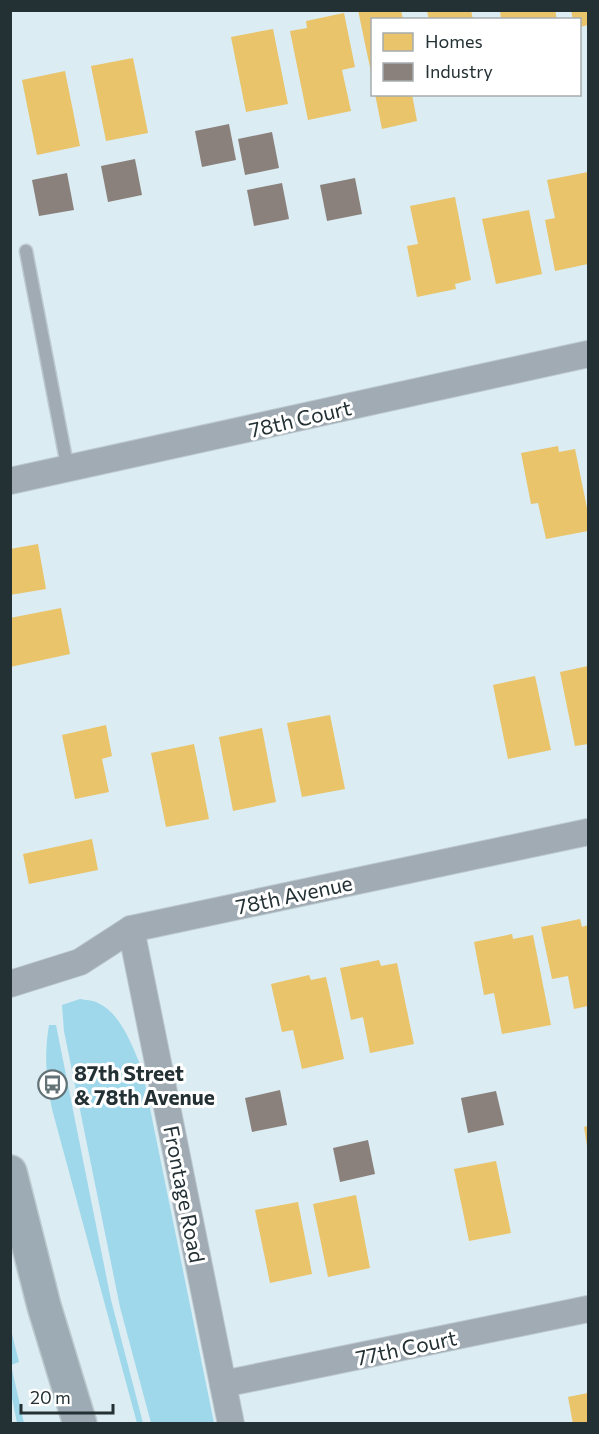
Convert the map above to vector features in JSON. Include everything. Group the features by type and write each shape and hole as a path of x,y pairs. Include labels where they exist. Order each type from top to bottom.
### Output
{"main road":[{"path":"10,1172 44,1306 80,1424"}],"street":[{"name":"78th Court","path":"10,482 588,354"},
{"name":"78th Avenue","path":"10,984 80,962 131,929 588,832"},
{"name":"Frontage Road","path":"131,929 231,1424"},
{"name":"77th Court","path":"223,1384 588,1309"}],"lane":[{"path":"26,251 68,470"}],"shaded area":[{"path":"80,999 96,1002 113,1015 125,1032 142,1069 214,1423 151,1423 120,1307 64,1031 62,1005"},
{"path":"49,1025 56,1025 111,1300 143,1423 137,1423 52,1109 46,1067"},
{"path":"11,1330 19,1362 11,1365"},
{"path":"11,1365 24,1423 17,1423 11,1393"}],"building: Homes":[{"path":"358,10 401,10 403,18 371,18 371,72"},
{"path":"471,10 473,18 429,18 427,11"},
{"path":"500,10 555,10 557,18 501,18"},
{"path":"571,10 588,10 588,25 581,27 581,18 573,18"},
{"path":"344,13 355,67 342,70 351,111 308,120 290,31 307,28 306,21"},
{"path":"273,29 288,104 246,112 231,37"},
{"path":"133,58 148,133 106,141 91,66"},
{"path":"65,71 80,146 37,155 22,80"},
{"path":"375,96 412,96 417,121 382,129"},
{"path":"588,172 588,264 555,271 545,220 555,218 547,180"},
{"path":"455,197 471,280 455,284 456,289 417,297 407,246 418,244 410,206"},
{"path":"529,210 542,274 496,284 482,219"},
{"path":"558,446 559,452 575,449 588,513 588,531 546,539 538,503 531,504 521,453"},
{"path":"38,544 46,589 10,595 10,549"},
{"path":"61,608 70,654 10,667 10,618"},
{"path":"588,666 588,744 575,746 560,672"},
{"path":"535,676 551,750 508,759 493,685"},
{"path":"330,715 345,789 302,797 287,723"},
{"path":"106,725 112,756 102,759 109,792 75,799 62,735"},
{"path":"262,728 276,802 233,811 219,737"},
{"path":"194,744 209,819 166,827 151,753"},
{"path":"92,839 98,870 29,884 23,854"},
{"path":"580,919 582,927 588,925 588,1006 574,1009 568,976 552,979 541,927"},
{"path":"512,934 513,939 533,935 551,1025 502,1034 494,993 484,995 474,942"},
{"path":"379,960 381,966 397,963 414,1044 370,1053 363,1017 351,1020 340,968"},
{"path":"309,975 311,980 326,977 344,1059 302,1069 293,1030 282,1032 271,984"},
{"path":"588,1126 588,1145 587,1146 584,1127"},
{"path":"496,1161 511,1233 469,1241 454,1169"},
{"path":"356,1195 370,1268 328,1277 313,1204"},
{"path":"298,1202 312,1274 270,1283 255,1210"},
{"path":"588,1393 588,1424 573,1424 568,1397"}],"building: Industry":[{"path":"229,124 236,160 202,167 195,131"},
{"path":"272,132 279,168 245,175 238,139"},
{"path":"135,159 142,195 108,202 101,166"},
{"path":"67,173 74,210 39,216 32,180"},
{"path":"355,178 362,214 327,221 320,185"},
{"path":"282,183 289,219 254,226 247,190"},
{"path":"280,1090 287,1125 252,1132 245,1098"},
{"path":"496,1091 504,1125 468,1133 461,1098"},
{"path":"368,1140 375,1174 340,1182 333,1148"}],"place":[{"name":"87th Street & 78th Avenue","path":"53,1084"}]}
